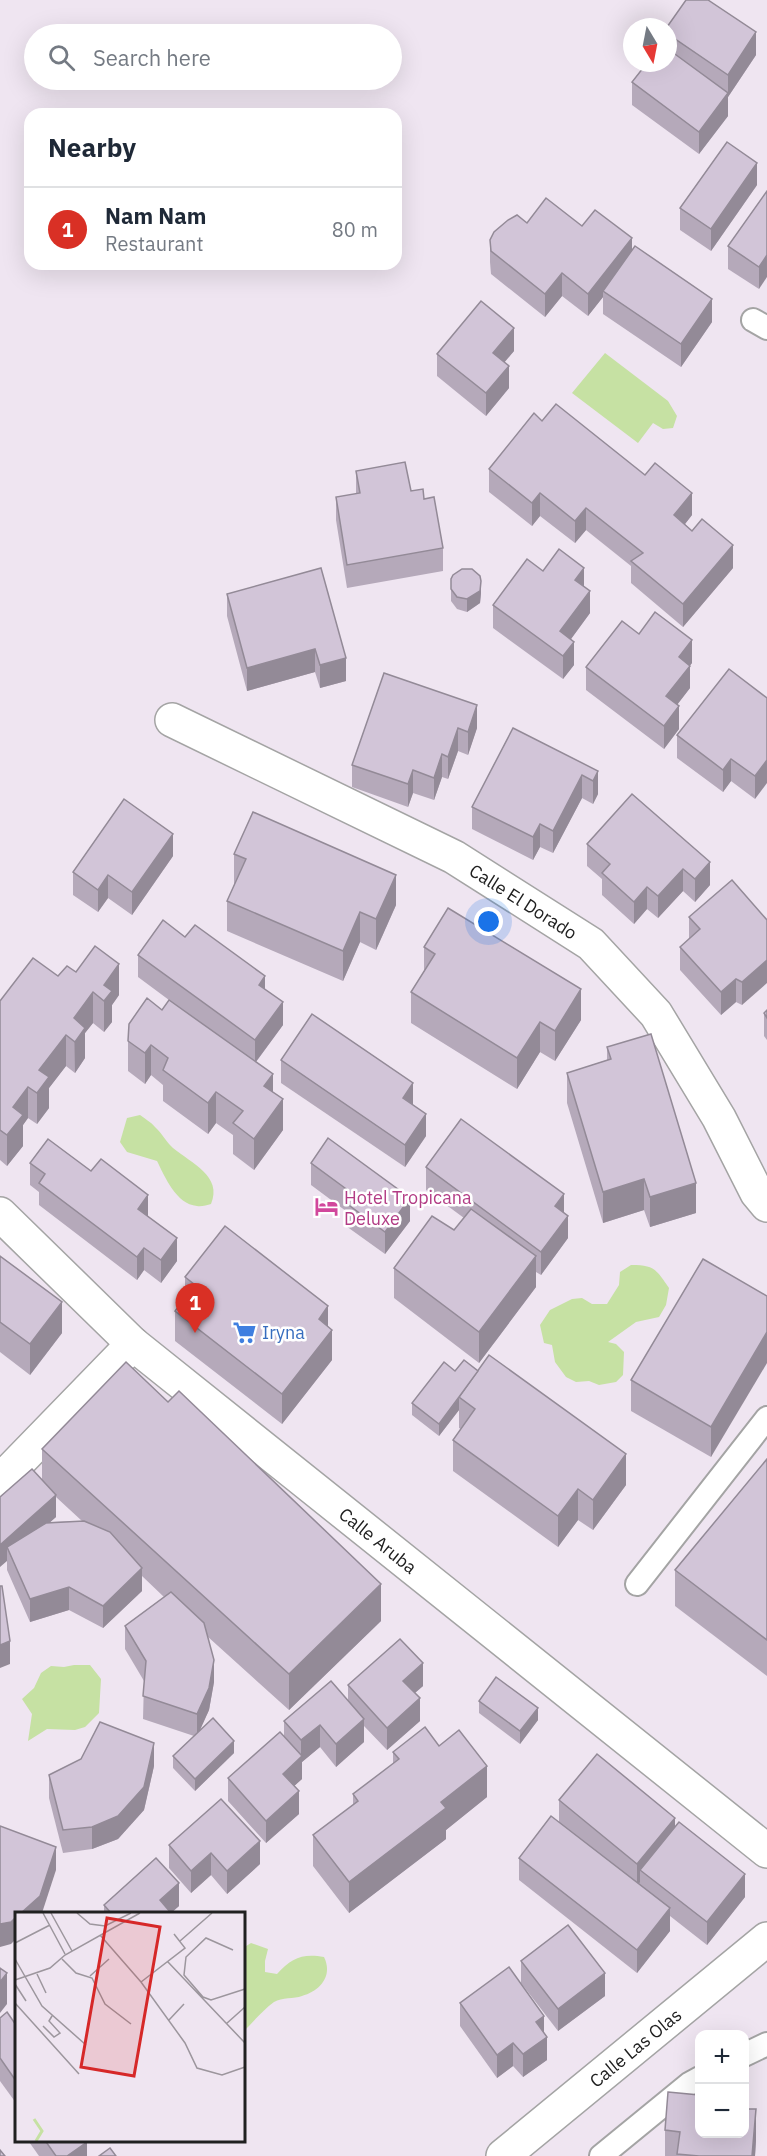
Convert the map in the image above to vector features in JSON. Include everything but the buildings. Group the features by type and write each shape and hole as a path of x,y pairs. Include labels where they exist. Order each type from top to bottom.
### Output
{"street":[{"name":"Calle El Dorado","path":"172,720 454,857 591,944 656,1014 719,1118 757,1193 767,1205"},
{"name":"Calle Aruba","path":"0,1214 133,1344 767,1851"},
{"path":"0,1481 133,1344"},
{"name":"Calle Las Olas","path":"502,2156 767,1939"}],"lane":[{"path":"637,1584 767,1418"},
{"path":"749,2053 767,2044"},
{"path":"604,2155 695,2080"}],"shaded area":[{"path":"605,353 668,401 677,416 673,428 663,429 653,423 638,443 572,393"},
{"path":"140,1115 153,1125 173,1148 209,1178 214,1194 211,1204 199,1206 183,1200 172,1189 157,1161 127,1152 120,1142 127,1118"},
{"path":"631,1265 650,1267 657,1272 669,1288 666,1305 659,1317 636,1322 608,1342 616,1344 624,1352 623,1375 616,1382 599,1385 589,1381 576,1382 566,1377 555,1362 552,1345 544,1343 540,1325 550,1310 572,1299 582,1298 592,1304 607,1304 619,1285 620,1272"},
{"path":"90,1665 101,1679 99,1713 85,1727 75,1730 47,1729 28,1741 32,1714 22,1699 34,1688 41,1673 51,1666"},
{"path":"251,1943 268,1949 265,1972 277,1974 287,1964 298,1958 324,1957 326,1976 320,1986 309,1994 274,2002 244,2031 244,1947"}],"place":[{"name":"Hotel Tropicana Deluxe","path":"326,1207"},
{"name":"Iryna","path":"244,1332"},
{"name":"Nam Nam","path":"195,1333"}]}
